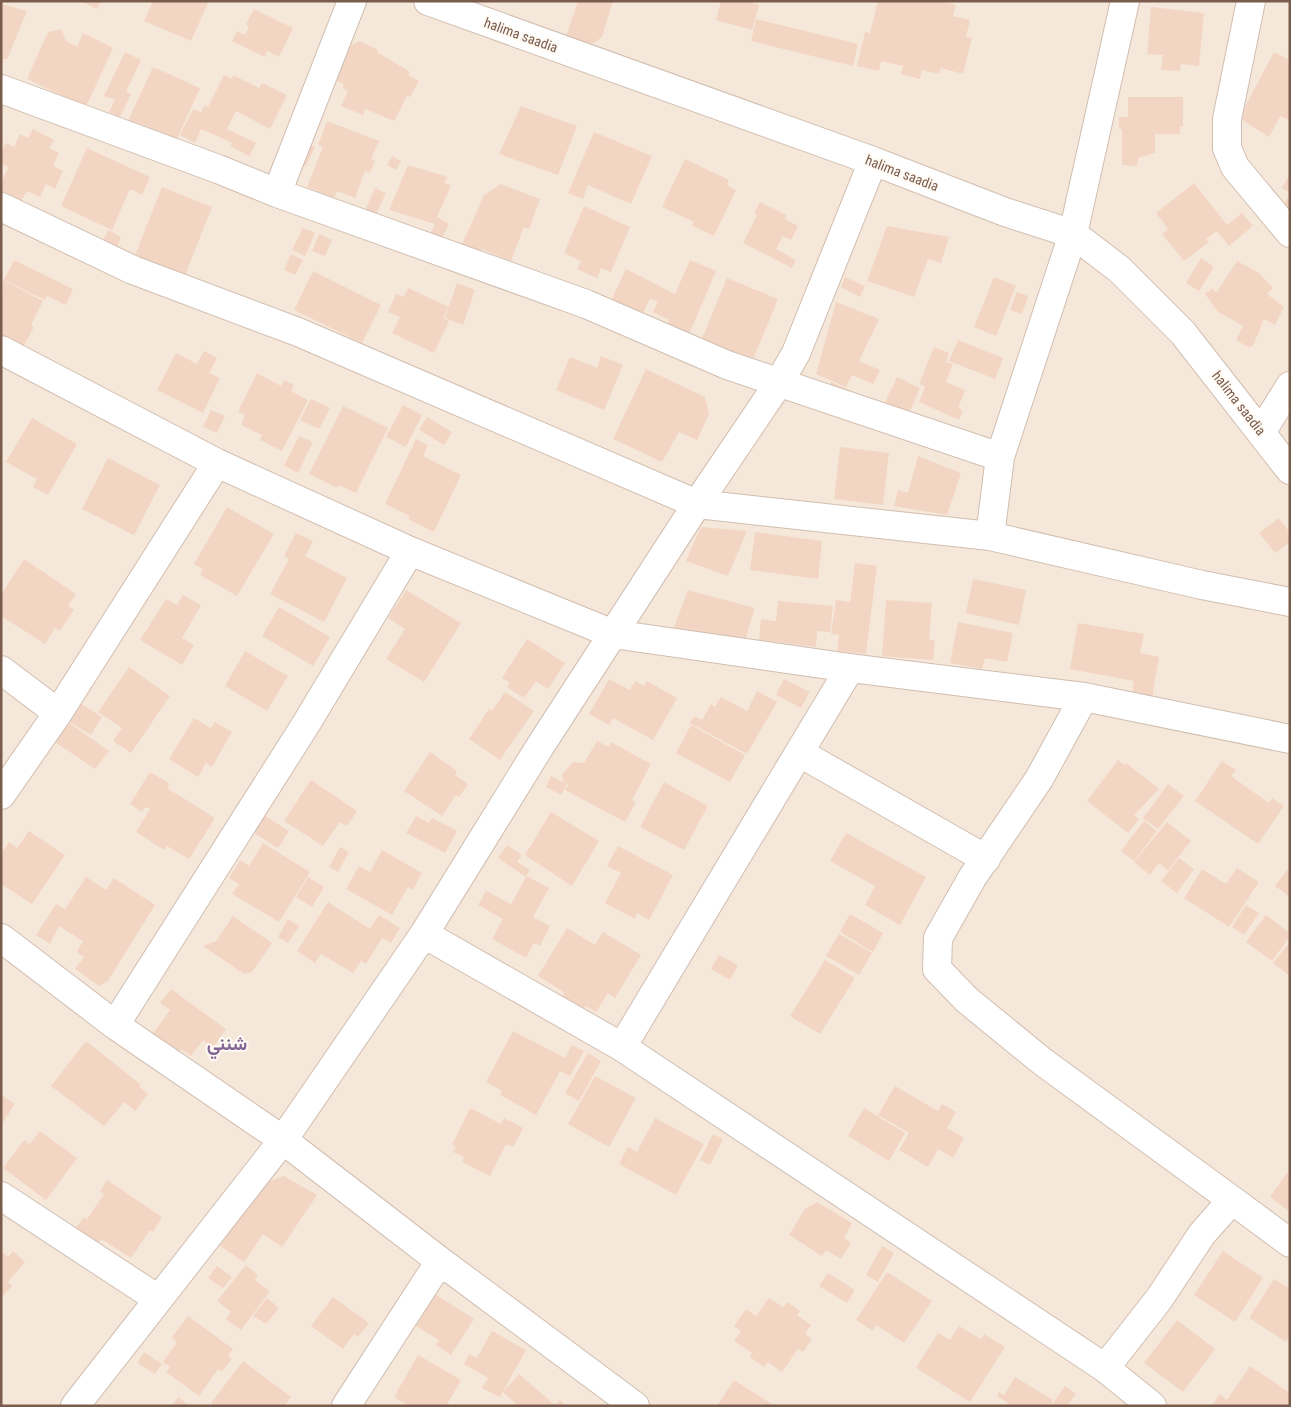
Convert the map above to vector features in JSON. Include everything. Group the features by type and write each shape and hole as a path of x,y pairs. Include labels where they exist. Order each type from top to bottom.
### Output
{"street":[{"path":"277,193 352,1"},
{"name":"halima saadia","path":"428,1 873,161 1005,212 1073,234 1119,269 1182,333 1262,432 1290,470"},
{"path":"990,536 1000,457 1073,234 1125,1"},
{"path":"1251,1 1227,120 1227,148 1235,167 1290,233"},
{"path":"1,89 218,169 277,193 586,304 727,365 780,381 1000,457"},
{"path":"75,1406 283,1140 424,934 612,634 780,381 796,354 873,161"},
{"path":"1,207 133,270 298,332 697,504 990,536 1202,585 1290,602"},
{"path":"1,350 217,463 410,551 612,634 850,668 1084,697 1290,739"},
{"path":"1262,432 1290,386"},
{"path":"1,795 58,713 217,463"},
{"path":"115,1025 306,724 410,551"},
{"path":"622,1046 850,668"},
{"path":"1,670 58,713"},
{"path":"1084,697 1039,779 972,878 938,938 937,969 967,1000 1043,1062 1290,1243"},
{"path":"800,753 986,859"},
{"path":"424,934 622,1046 1105,1368 1152,1406"},
{"path":"1,938 115,1025 283,1140 440,1261 636,1406"},
{"path":"1,1196 158,1299"},
{"path":"1105,1368 1158,1298 1202,1234 1232,1200"},
{"path":"346,1406 440,1261"}],"shaded area":[{"name":"شنني","path":"1,1 1290,1 1290,1406 1,1406"}],"building":[{"path":"81,1 101,1 97,9"},
{"path":"153,1 209,1 191,41 144,21"},
{"path":"578,1 613,1 602,37 594,43 582,42 566,36"},
{"path":"721,1 746,1 759,5 752,30 716,20"},
{"path":"878,1 943,1 956,5 953,16 970,20 966,37 972,38 963,74 941,68 939,74 922,70 920,79 901,74 903,66 881,61 879,71 857,66 865,32 870,33"},
{"path":"1,4 27,11 7,59 1,59"},
{"path":"1151,7 1204,13 1199,66 1181,64 1180,71 1161,70 1163,55 1147,54"},
{"path":"254,9 293,28 279,57 267,51 265,57 232,41 237,31 245,35 249,26 246,24"},
{"path":"756,19 858,44 853,66 751,41"},
{"path":"61,29 66,41 77,47 83,33 113,48 86,107 27,79 48,32"},
{"path":"359,41 378,50 377,52 410,72 408,75 419,81 410,97 407,96 394,121 365,109 363,115 341,106 348,91 342,88 344,84 328,77 347,48"},
{"path":"125,52 141,60 126,92 131,94 120,117 109,112 115,100 104,96"},
{"path":"1274,52 1290,60 1290,118 1289,120 1280,116 1269,137 1239,118"},
{"path":"153,67 200,88 175,143 128,121"},
{"path":"224,75 232,79 233,75 259,88 262,83 287,95 270,129 236,111 227,129 256,143 249,156 230,146 232,143 201,129 195,143 180,135 193,109 201,112 205,105 208,107"},
{"path":"1128,97 1183,97 1183,127 1180,126 1180,134 1155,134 1155,153 1138,158 1137,166 1122,165 1122,129 1119,129 1119,117 1128,117"},
{"path":"521,106 577,126 558,175 499,154"},
{"path":"327,121 379,141 371,159 375,161 370,173 365,171 355,198 337,191 334,198 307,187 323,147 318,145"},
{"path":"33,129 54,140 49,148 59,153 53,166 63,171 55,189 46,184 40,197 27,191 20,203 1,194 1,182 9,167 1,163 1,153 6,143 14,147 20,134 28,138"},
{"path":"594,132 652,156 631,204 588,185 583,199 568,193"},
{"path":"302,140 315,147 306,166 293,160"},
{"path":"87,148 150,177 142,195 130,189 112,230 61,206"},
{"path":"392,156 401,161 396,170 387,165"},
{"path":"685,159 729,180 727,185 736,190 714,236 692,226 694,222 662,207"},
{"path":"408,165 448,177 444,183 451,185 437,217 449,224 438,247 427,241 435,224 389,210"},
{"path":"1290,174 1290,193 1282,188"},
{"path":"1194,183 1227,225 1242,213 1253,226 1229,246 1217,231 1206,239 1209,242 1184,261 1162,234 1168,229 1156,213"},
{"path":"501,184 540,199 529,229 524,227 511,261 482,249 480,255 461,247 484,195"},
{"path":"162,187 212,207 182,283 132,263"},
{"path":"375,188 386,193 375,216 365,211"},
{"path":"1290,193 1290,216 1284,204"},
{"path":"760,202 787,215 785,219 798,226 791,240 783,236 776,249 796,260 792,268 743,243 757,215 754,214"},
{"path":"584,206 630,227 611,272 601,268 597,278 577,269 581,261 564,253"},
{"path":"887,226 949,237 941,263 928,259 914,297 867,281"},
{"path":"303,228 315,233 305,256 292,250"},
{"path":"108,230 121,237 117,247 103,241"},
{"path":"319,234 332,240 325,256 312,251"},
{"path":"291,254 303,260 295,275 284,270"},
{"path":"1201,258 1214,267 1199,291 1186,283"},
{"path":"14,260 73,289 66,305 47,296 45,300 4,280"},
{"path":"690,260 716,271 687,339 666,329 669,320 653,312 658,302 650,298 641,318 610,303 626,269 675,294"},
{"path":"1237,261 1259,273 1273,288 1267,294 1284,307 1275,325 1264,319 1253,346 1248,347 1236,340 1243,326 1217,311 1205,294 1213,288 1216,293"},
{"path":"313,271 381,305 362,343 294,310"},
{"path":"845,277 865,286 860,297 841,287"},
{"path":"994,277 1016,286 996,336 974,327"},
{"path":"727,278 778,299 752,362 701,341"},
{"path":"3,280 43,301 31,325 34,327 23,347 1,336"},
{"path":"457,283 475,290 463,325 445,318"},
{"path":"408,288 449,307 443,318 449,321 434,353 392,333 400,317 388,312 396,294 404,297"},
{"path":"1017,292 1028,296 1022,314 1010,310"},
{"path":"836,302 879,319 859,361 880,370 873,384 852,375 846,387 816,374"},
{"path":"958,340 1003,358 995,379 949,361"},
{"path":"934,347 949,353 946,362 953,364 946,382 965,390 958,408 963,411 959,420 919,402 925,387 919,384"},
{"path":"204,351 217,358 209,373 220,378 203,413 157,390 176,353 197,364"},
{"path":"601,356 623,365 604,410 556,390 570,357 597,368"},
{"path":"646,369 705,397 709,414 697,440 679,432 662,462 613,439"},
{"path":"257,373 281,386 284,380 294,385 291,391 308,400 282,451 260,440 262,435 241,425 245,415 238,412"},
{"path":"897,377 920,388 909,413 885,402"},
{"path":"831,382 856,393 851,404 826,393"},
{"path":"311,399 330,408 319,429 300,420"},
{"path":"403,405 422,415 406,447 386,437"},
{"path":"343,406 388,428 356,493 338,485 337,488 309,474"},
{"path":"211,410 225,416 217,433 203,427"},
{"path":"427,417 452,432 444,445 419,430"},
{"path":"32,418 77,444 48,495 33,487 37,479 6,462"},
{"path":"299,436 313,442 298,473 284,466"},
{"path":"416,439 428,445 423,456 461,475 434,532 408,519 410,516 385,504"},
{"path":"840,447 889,453 883,505 834,499"},
{"path":"918,456 961,473 947,515 894,506 898,490 908,493"},
{"path":"108,458 160,485 134,535 82,509"},
{"path":"227,507 274,534 237,596 200,575 203,569 194,564"},
{"path":"1279,518 1290,533 1290,542 1275,553 1259,533"},
{"path":"701,527 747,531 728,576 686,561"},
{"path":"755,532 822,541 818,579 750,570"},
{"path":"296,533 313,541 305,556 347,578 324,622 270,594 289,559 284,556"},
{"path":"24,559 76,594 68,606 74,610 60,631 55,628 45,644 1,616 1,595"},
{"path":"855,563 877,566 866,654 837,651 839,635 831,634 836,600 850,602"},
{"path":"973,579 1026,590 1019,625 966,613"},
{"path":"406,590 461,623 424,682 386,659 405,629 388,618"},
{"path":"688,590 755,608 745,640 672,632"},
{"path":"183,595 201,605 182,638 194,645 182,665 140,640 166,599 177,605"},
{"path":"886,600 932,603 929,640 935,640 933,660 882,656"},
{"path":"778,601 833,606 830,632 817,631 816,647 759,640 761,619 776,621"},
{"path":"279,607 330,637 313,666 262,636"},
{"path":"958,622 1013,633 1007,662 985,658 982,669 950,663"},
{"path":"1078,623 1144,634 1140,653 1159,657 1152,698 1132,695 1134,681 1070,669"},
{"path":"527,639 565,663 548,689 536,681 524,698 507,687 510,683 502,678"},
{"path":"245,651 288,676 267,711 225,686"},
{"path":"129,667 170,696 131,753 113,741 122,728 98,712"},
{"path":"609,679 630,690 635,681 644,686 647,681 677,698 653,740 613,718 609,725 589,714"},
{"path":"784,679 810,692 801,708 776,695"},
{"path":"757,691 777,702 747,754 690,723 694,716 702,720 711,704 715,707 721,697 747,711"},
{"path":"505,692 534,711 500,760 469,739 489,709 492,711"},
{"path":"78,702 102,717 91,735 67,721"},
{"path":"194,718 211,728 215,722 232,732 212,767 206,763 198,777 169,759"},
{"path":"69,723 109,751 95,769 55,742"},
{"path":"691,725 745,755 730,782 676,753"},
{"path":"597,741 609,747 611,742 651,764 632,800 636,802 625,822 565,790 568,785 570,786 564,782 563,773 573,762 584,763"},
{"path":"430,752 457,771 455,775 468,784 459,797 456,795 442,816 404,791"},
{"path":"1118,760 1124,765 1126,763 1159,789 1134,815 1139,819 1128,833 1087,801"},
{"path":"1222,761 1236,770 1231,776 1269,803 1272,798 1284,806 1258,844 1195,801"},
{"path":"150,772 170,784 167,788 215,818 189,859 167,846 164,850 136,832 150,809 145,807 142,812 130,804"},
{"path":"551,776 567,784 561,795 546,787"},
{"path":"311,780 357,811 347,826 340,822 323,846 284,821"},
{"path":"664,782 708,806 684,850 640,827"},
{"path":"1168,784 1184,796 1158,829 1143,818"},
{"path":"551,812 599,841 572,886 525,855"},
{"path":"262,814 289,831 278,848 251,831"},
{"path":"416,816 429,823 432,818 457,831 445,853 406,833"},
{"path":"1144,821 1157,831 1134,861 1121,851"},
{"path":"1167,822 1191,841 1168,870 1159,863 1150,875 1134,862"},
{"path":"29,831 65,855 32,904 1,884 1,854 9,842 17,848"},
{"path":"846,833 926,877 900,925 865,905 875,886 830,861"},
{"path":"263,843 310,872 279,922 232,894 239,884 229,878 240,860 249,866"},
{"path":"507,845 522,855 517,862 530,870 526,876 549,888 533,917 550,926 540,946 534,943 526,958 492,939 503,919 478,905 486,891 511,904 526,877 498,858"},
{"path":"618,846 673,875 649,920 637,913 635,919 605,903 621,873 607,866"},
{"path":"340,847 349,852 338,872 329,867"},
{"path":"382,850 422,873 413,890 408,887 392,915 346,889 359,866 370,872"},
{"path":"1179,858 1194,869 1177,893 1161,881"},
{"path":"1290,866 1290,897 1275,886"},
{"path":"1237,868 1259,882 1229,927 1184,898 1202,869 1226,884"},
{"path":"86,877 106,890 114,878 155,905 108,981 99,986 75,969 84,957 77,952 83,941 59,926 50,944 36,935 56,904 65,909"},
{"path":"308,877 324,887 312,907 296,897"},
{"path":"328,902 370,929 379,915 400,928 391,943 382,938 366,964 361,961 353,973 321,954 315,963 297,951"},
{"path":"1246,905 1259,913 1244,935 1232,927"},
{"path":"850,914 883,933 873,952 840,932"},
{"path":"1266,915 1290,933 1290,936 1272,961 1246,942"},
{"path":"233,916 272,943 252,972 244,974 203,946 216,941"},
{"path":"288,919 299,926 288,943 278,937"},
{"path":"567,928 595,945 603,932 641,955 615,998 608,993 596,1012 586,1006 584,1009 562,996 564,992 538,976"},
{"path":"839,934 872,953 859,975 826,956"},
{"path":"1290,942 1290,976 1273,963"},
{"path":"719,955 738,965 730,980 711,969"},
{"path":"825,960 855,978 820,1034 790,1016"},
{"path":"171,989 226,1029 213,1047 203,1040 191,1056 181,1049 178,1054 152,1035 170,1010 160,1003"},
{"path":"513,1031 565,1058 572,1045 584,1051 570,1076 560,1071 536,1115 500,1095 502,1091 486,1082"},
{"path":"86,1041 140,1084 139,1086 148,1094 135,1111 124,1102 104,1126 51,1086"},
{"path":"588,1053 601,1061 579,1101 565,1093"},
{"path":"595,1076 636,1098 609,1147 568,1124"},
{"path":"895,1086 938,1111 942,1104 956,1112 947,1128 964,1138 953,1158 938,1149 928,1167 899,1150 909,1133 878,1115"},
{"path":"1,1095 15,1104 1,1125"},
{"path":"470,1108 501,1124 504,1118 523,1128 513,1147 506,1144 490,1176 462,1162 464,1157 453,1152 456,1147 452,1145"},
{"path":"864,1108 905,1133 889,1161 848,1136"},
{"path":"655,1118 704,1144 676,1195 619,1164 628,1147 637,1152"},
{"path":"40,1131 77,1158 46,1200 3,1168 24,1140 30,1144"},
{"path":"713,1134 723,1139 710,1165 700,1160"},
{"path":"1290,1169 1290,1212 1270,1197"},
{"path":"284,1176 317,1195 282,1247 263,1234 244,1262 220,1246 264,1183"},
{"path":"107,1180 162,1217 153,1232 150,1230 131,1258 101,1239 98,1244 75,1229 84,1217 87,1219 104,1194 100,1191"},
{"path":"817,1202 852,1223 844,1238 851,1243 841,1259 826,1250 822,1256 789,1235 805,1209"},
{"path":"882,1246 894,1253 878,1282 866,1275"},
{"path":"1,1251 8,1257 13,1251 25,1262 8,1282 12,1286 1,1298"},
{"path":"1223,1251 1263,1278 1235,1322 1194,1295"},
{"path":"246,1265 258,1275 255,1280 270,1291 241,1330 226,1319 231,1312 217,1301"},
{"path":"217,1266 232,1277 223,1288 208,1278"},
{"path":"887,1272 932,1301 904,1343 876,1325 873,1331 856,1320"},
{"path":"828,1273 855,1290 847,1303 819,1286"},
{"path":"1274,1279 1290,1289 1290,1336 1286,1342 1249,1318"},
{"path":"435,1294 474,1319 451,1355 436,1345 439,1340 416,1326"},
{"path":"333,1297 369,1323 358,1337 354,1334 343,1349 311,1326"},
{"path":"267,1298 279,1308 266,1324 253,1316"},
{"path":"769,1298 783,1307 787,1302 800,1311 797,1315 811,1325 805,1334 812,1339 803,1352 798,1349 782,1372 768,1362 764,1367 750,1357 752,1353 734,1341 741,1331 734,1326 746,1309 756,1316"},
{"path":"188,1316 233,1349 228,1355 232,1359 222,1372 218,1369 199,1396 166,1372 170,1367 163,1362 177,1342 172,1337"},
{"path":"1177,1320 1215,1349 1183,1392 1144,1363"},
{"path":"959,1326 981,1339 984,1334 1005,1347 970,1402 916,1368 938,1333 950,1340"},
{"path":"492,1331 526,1350 500,1397 482,1388 488,1378 464,1364 469,1354 477,1358"},
{"path":"144,1352 162,1364 155,1374 137,1363"},
{"path":"418,1355 461,1380 446,1406 409,1406 394,1397"},
{"path":"243,1361 291,1397 284,1406 214,1406 211,1403"},
{"path":"1250,1366 1290,1393 1290,1406 1212,1406 1220,1394 1227,1400"},
{"path":"519,1374 555,1405 560,1400 567,1406 514,1406 516,1404 503,1392"},
{"path":"1015,1377 1053,1400 1050,1406 1006,1406 1008,1403 997,1396 999,1392 1004,1395"},
{"path":"734,1380 772,1404 771,1406 717,1406"},
{"path":"1065,1386 1076,1394 1067,1406 1051,1406"},
{"path":"178,1397 190,1406 172,1406"}],"district":[{"name":"شنني","path":"227,1043"}]}
